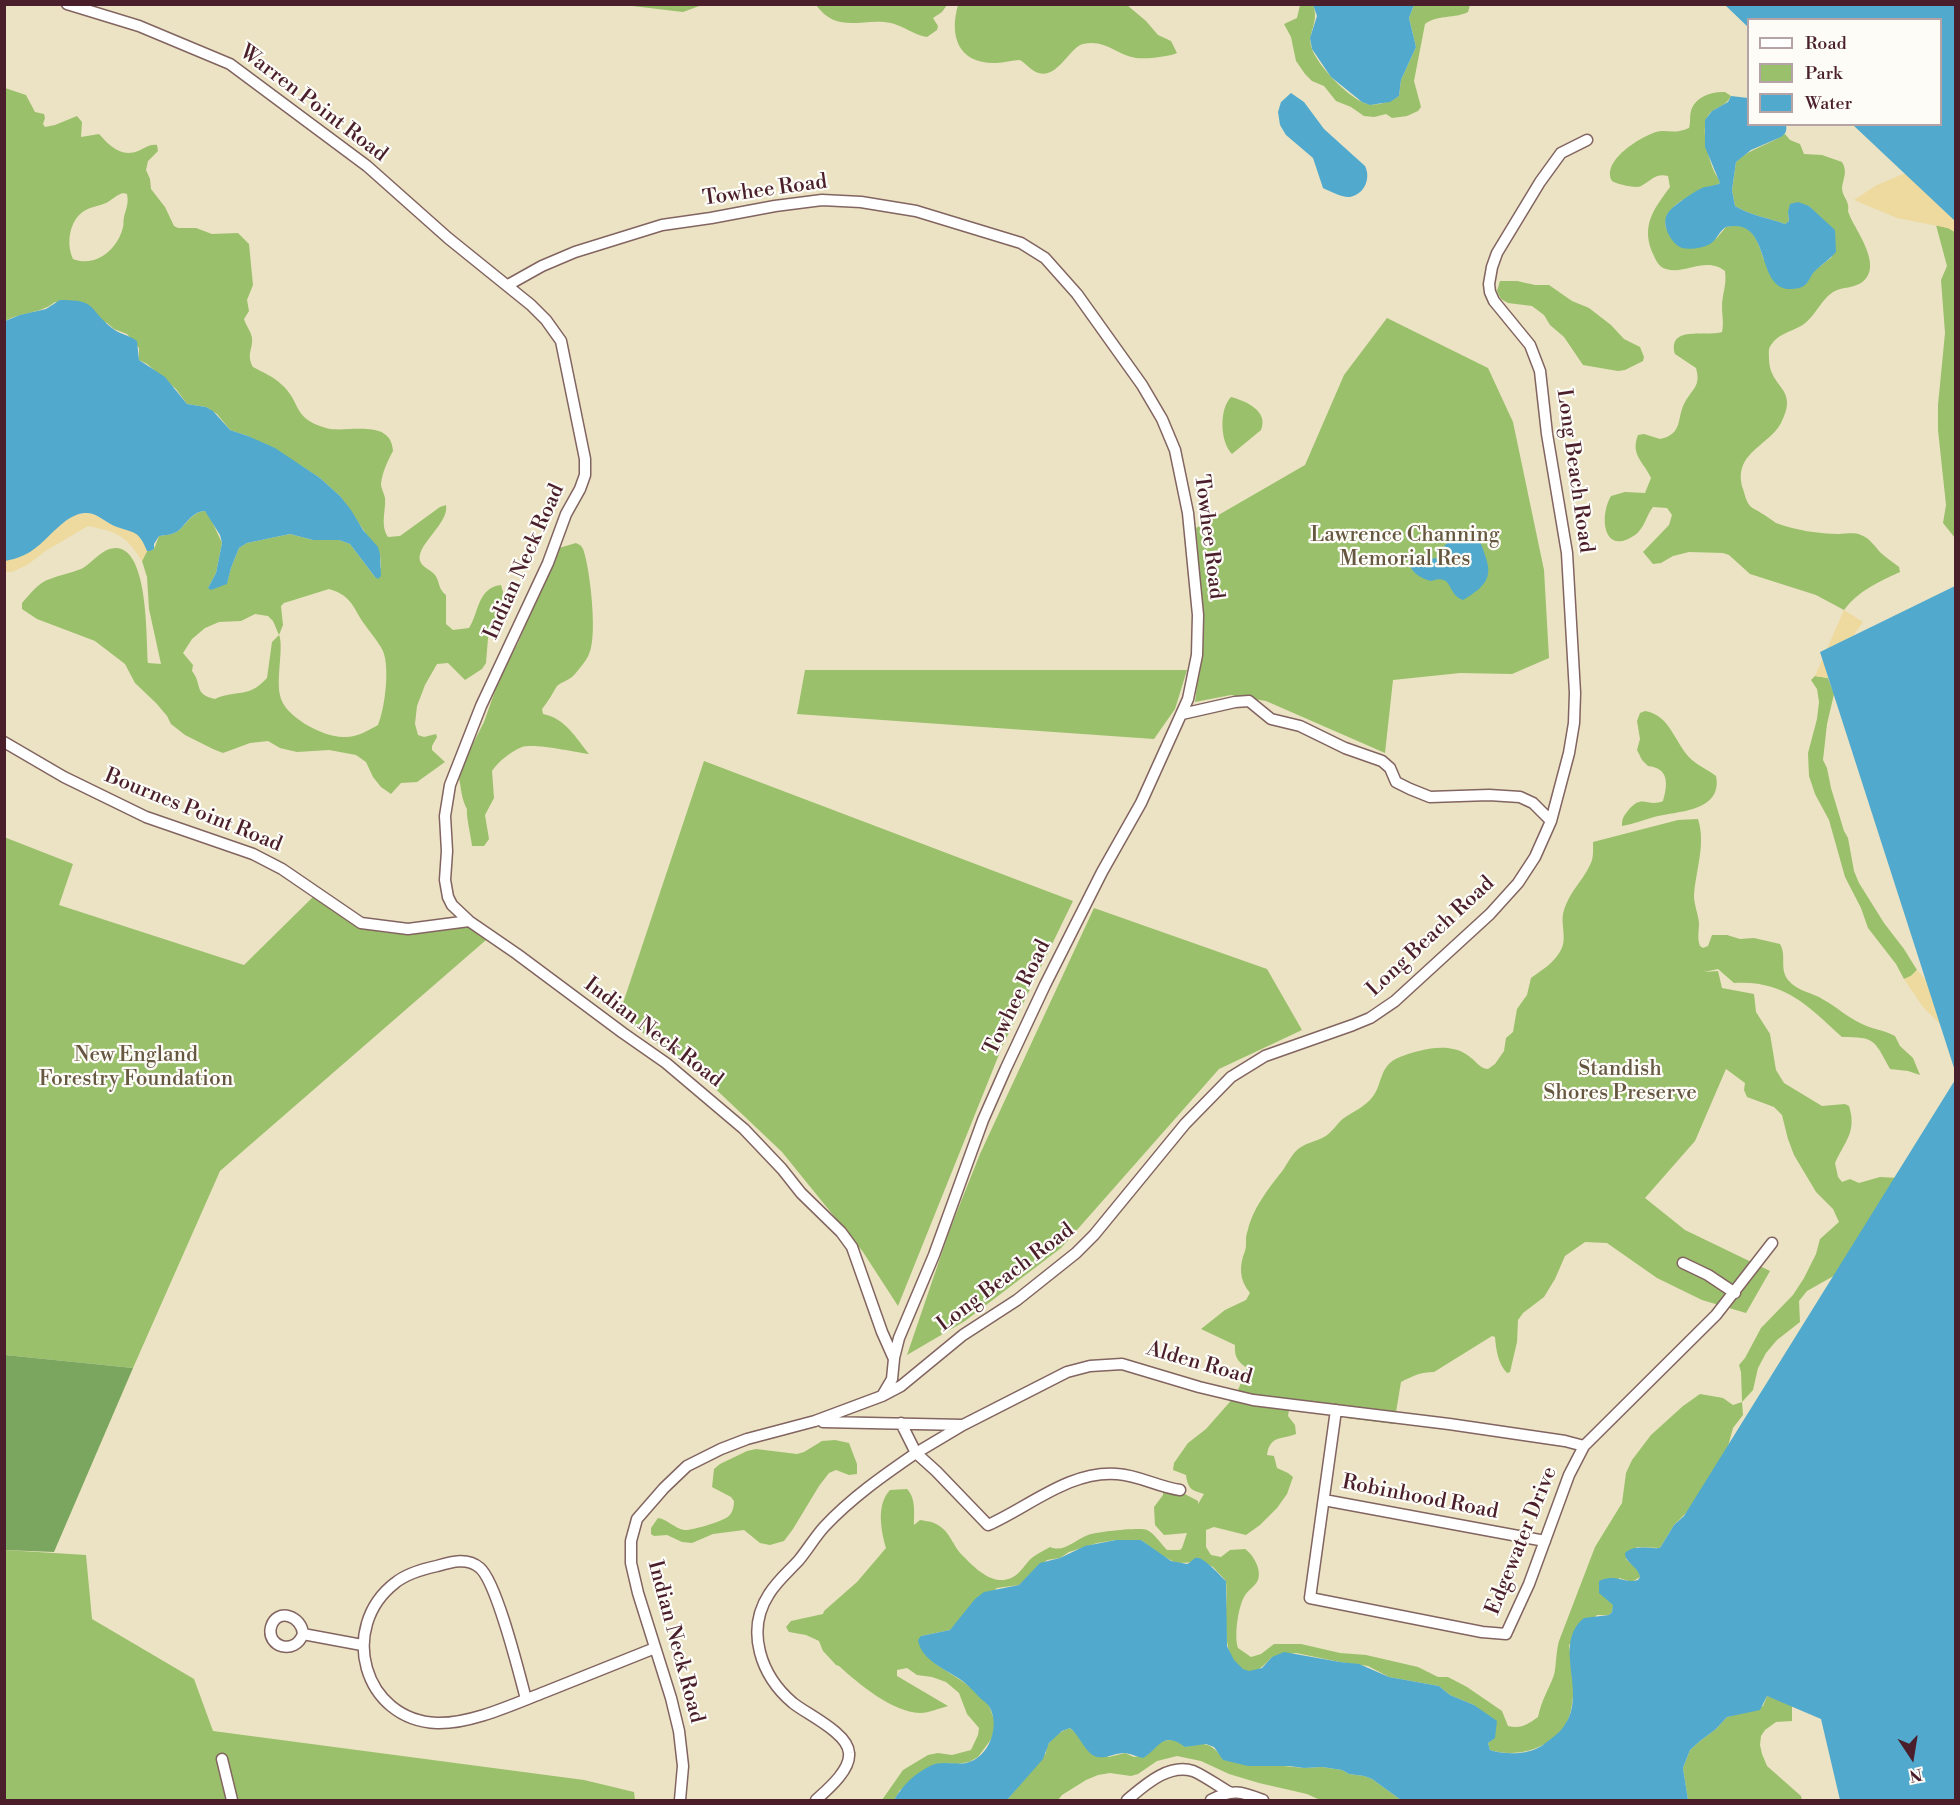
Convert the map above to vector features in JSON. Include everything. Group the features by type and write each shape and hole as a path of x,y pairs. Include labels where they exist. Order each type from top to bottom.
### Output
{"street":[{"name":"Warren Point Road","path":"67,4 139,26 230,64 367,166 424,216"},
{"name":"Long Beach Road","path":"882,1396 901,1386 963,1335 1017,1299 1076,1253 1094,1235 1185,1124 1231,1077 1265,1056 1370,1018 1395,1001 1504,899 1535,857 1551,821 1569,753 1574,723 1575,687 1567,553 1546,426 1540,371 1530,345 1494,301 1489,284 1497,253 1530,202 1540,182 1561,153 1587,140"},
{"name":"Towhee Road","path":"508,285 559,258 644,230 768,207 822,200 861,202 916,211 1031,247 1052,264 1082,301 1149,396 1175,450 1188,513 1198,615 1196,666 1182,714 1141,803 1090,897 1006,1068 983,1120 931,1263 899,1338 894,1359"},
{"name":"Indian Neck Road","path":"424,216 542,315 559,337 586,466 584,480 566,514 548,563 481,706 450,785 445,816 446,889 452,905 469,921 666,1063 744,1129 801,1193 841,1232 852,1247 894,1359"},
{"path":"1182,714 1249,701 1257,705 1271,719 1300,726 1345,748 1382,761 1390,768 1396,782 1430,797 1489,795 1520,797 1533,803 1551,821"},
{"name":"Bournes Point Road","path":"4,742 64,777 146,817 253,854 282,869 361,923 408,929 469,921"},
{"name":"Edgewater Drive","path":"1324,1500 1310,1598 1482,1632 1506,1634 1529,1584 1569,1475 1584,1446 1708,1324 1735,1293 1772,1243"},
{"path":"1683,1263 1708,1275 1735,1293"},
{"path":"882,1396 892,1379 894,1359"},
{"name":"Alden Road","path":"814,1422 963,1425 1067,1372 1107,1363 1130,1365 1242,1398 1449,1424 1565,1441 1584,1446"},
{"name":"Indian Neck Road","path":"680,1800 683,1766 681,1737 631,1563 631,1540 637,1519 656,1496 687,1466 720,1449 747,1439 814,1422 882,1396"},
{"path":"1324,1500 1336,1410"},
{"path":"901,1423 916,1453 988,1525 1087,1476 1122,1474 1180,1490"},
{"path":"816,1800 845,1768 849,1753 845,1742 833,1730 795,1704 774,1682 760,1653 757,1634 758,1619 770,1592 799,1560 823,1528 861,1494 916,1453 963,1425"},
{"name":"Robinhood Road","path":"1324,1500 1545,1541"},
{"path":"526,1699 505,1624 491,1586 487,1576 474,1563 458,1561 431,1567 396,1582 382,1597 372,1613 362,1645 367,1672 376,1689 399,1711 417,1719 437,1723 496,1710 526,1699 655,1648"},
{"path":"303,1634 362,1645"},
{"path":"222,1759 232,1800"},
{"path":"1127,1800 1156,1778 1170,1771 1192,1771 1229,1792"},
{"path":"1211,1800 1229,1792 1242,1792 1263,1800"}],"green space":[{"path":"624,5 702,5 683,12"},
{"path":"816,5 947,5 933,18 938,26 937,30 927,37 891,23 851,23 833,20"},
{"path":"958,5 1127,5 1158,35 1171,41 1177,53 1168,56 1136,58 1105,45 1083,44 1055,69 1042,74 1020,60 999,63 983,62 973,59 959,46 955,27"},
{"path":"1300,5 1313,5 1315,11 1311,43 1315,56 1352,96 1372,104 1384,103 1399,96 1401,80 1416,47 1409,18 1414,5 1470,5 1468,12 1435,19 1425,24 1414,81 1421,107 1407,116 1392,118 1386,114 1374,117 1364,116 1336,101 1324,86 1312,81 1305,74 1296,61 1291,37 1284,24 1297,18"},
{"path":"5,88 26,95 35,112 44,114 45,127 77,116 82,122 81,137 99,134 121,152 132,153 157,145 158,151 148,161 146,170 151,189 165,207 174,226 196,228 212,234 238,233 249,244 253,285 247,300 249,311 244,319 252,338 250,355 253,367 281,384 302,414 315,424 334,429 376,430 390,440 393,451 387,462 381,484 385,498 384,528 388,537 400,536 446,505 443,520 426,543 420,557 421,563 435,575 446,595 446,624 453,630 469,628 483,596 493,587 501,585 503,592 501,610 497,624 488,638 486,663 482,669 465,680 448,663 437,664 425,685 417,706 415,724 418,735 424,737 436,734 432,750 445,762 417,782 401,783 391,794 373,777 366,762 356,755 329,750 297,752 280,748 268,741 250,743 223,753 185,735 171,724 156,703 135,683 125,664 95,641 37,619 22,609 22,603 42,583 81,569 107,550 117,548 127,553 135,564 140,579 146,617 148,663 161,664 149,609 147,577 142,561 147,551 154,549 159,536 176,532 193,516 205,511 222,543 216,573 208,588 227,583 239,548 247,543 290,534 313,540 339,540 350,544 375,577 381,567 380,554 340,496 320,478 303,467 248,436 230,430 217,414 206,407 187,404 176,389 139,360 139,348 127,334 114,329 107,323 55,302 43,309 5,321","holes":["123,193 127,194 127,203 123,227 116,243 98,259 90,261 73,259 69,240 72,227 79,215","329,589 340,593 347,599 381,647 385,658 386,688 378,725 361,734 335,736 305,724 288,710 283,703 279,688 281,647 279,635 283,625 281,606 284,603","255,614 268,616 273,621 279,635 272,642 267,678 254,689 215,699 201,692 192,671 193,665 183,653 192,639 205,628 219,622 241,621"]},
{"path":"1715,92 1725,92 1731,96 1724,104 1710,113 1705,125 1707,150 1720,183 1676,205 1666,219 1666,229 1716,239 1726,227 1735,226 1748,229 1756,239 1764,260 1805,285 1814,271 1832,257 1818,216 1809,206 1788,212 1789,221 1785,224 1735,206 1732,190 1736,162 1747,153 1785,134 1790,140 1800,144 1804,154 1822,155 1842,162 1845,172 1843,193 1849,214 1869,258 1868,276 1861,283 1830,294 1811,318 1781,336 1770,347 1770,368 1786,395 1786,411 1775,431 1747,458 1741,477 1745,496 1750,506 1776,523 1815,532 1853,533 1864,536 1899,567 1900,572 1862,592 1844,610 1816,595 1750,574 1729,555 1723,553 1689,552 1653,564 1643,552 1669,525 1672,515 1667,508 1653,507 1638,532 1624,540 1616,541 1610,538 1606,531 1605,514 1611,496 1625,492 1645,493 1651,478 1637,453 1638,435 1644,434 1660,439 1668,437 1678,425 1682,408 1698,379 1696,368 1675,354 1674,345 1682,336 1722,332 1725,281 1725,271 1718,267 1703,265 1673,270 1660,266 1655,258 1650,246 1648,227 1658,203 1670,187 1668,176 1656,177 1639,187 1626,186 1612,181 1610,173 1617,158 1632,144 1656,132 1689,128 1691,111 1701,97"},
{"path":"1936,225 1955,232 1955,538 1943,523 1946,505 1938,430 1938,405 1945,333 1941,280 1947,266"},
{"path":"1500,281 1549,285 1572,301 1589,308 1611,325 1624,339 1640,347 1644,357 1643,361 1618,371 1583,365 1564,337 1550,325 1544,315 1532,306 1508,303 1501,299 1497,291"},
{"name":"Lawrence Channing Memorial Res","path":"1387,318 1488,368 1513,422 1544,570 1549,658 1512,674 1460,673 1393,680 1385,753 1266,701 1231,695 1195,702 1204,627 1196,528 1305,465 1344,375"},
{"path":"1231,397 1255,408 1262,417 1263,423 1261,430 1232,454 1223,434 1224,409"},
{"path":"576,543 583,549 586,558 592,602 592,645 582,666 571,678 557,686 542,709 543,714 564,724 589,754 528,746 505,757 492,771 494,798 485,815 489,839 484,846 472,846 467,809 458,773 484,722 501,674 518,643 553,559 559,548"},
{"path":"805,670 1187,670 1175,709 1154,739 797,714"},
{"path":"1815,676 1828,678 1834,694 1827,724 1823,760 1848,838 1854,871 1884,923 1917,970 1904,979 1896,964 1868,928 1861,908 1845,877 1829,820 1815,794 1809,776 1808,753 1819,702 1817,689 1811,680"},
{"path":"1645,711 1661,718 1686,754 1716,776 1716,788 1706,803 1696,808 1622,826 1624,817 1632,806 1641,802 1663,801 1665,795 1666,783 1663,773 1655,767 1648,766 1637,750 1640,739 1637,721 1640,713"},
{"path":"704,761 1073,901 1002,1047 898,1306 863,1252 782,1152 705,1079 619,1015"},
{"name":"Standish Shores Preserve","path":"1698,819 1700,828 1701,847 1694,895 1700,946 1703,948 1708,946 1712,935 1727,935 1740,939 1754,938 1780,944 1785,976 1792,984 1819,997 1860,1023 1895,1036 1900,1046 1913,1058 1920,1075 1890,1069 1873,1042 1862,1038 1842,1037 1806,1005 1781,990 1752,983 1734,983 1718,969 1704,972 1718,971 1722,988 1754,994 1756,1012 1770,1034 1776,1070 1784,1083 1822,1106 1845,1104 1849,1106 1851,1130 1835,1163 1838,1177 1842,1182 1850,1179 1859,1183 1880,1177 1899,1178 1853,1265 1807,1291 1799,1301 1800,1322 1777,1340 1766,1353 1758,1368 1753,1390 1742,1402 1743,1415 1733,1428 1724,1461 1687,1512 1674,1525 1660,1548 1637,1547 1626,1559 1639,1571 1640,1577 1632,1582 1619,1578 1612,1612 1609,1615 1597,1615 1569,1645 1573,1694 1567,1722 1560,1732 1539,1747 1527,1751 1502,1753 1490,1750 1488,1743 1491,1740 1474,1705 1450,1695 1439,1686 1389,1677 1368,1666 1296,1653 1272,1657 1256,1670 1244,1670 1230,1654 1226,1630 1226,1581 1213,1567 1203,1562 1176,1563 1141,1540 1116,1540 1097,1543 1069,1552 1060,1558 1047,1560 1019,1585 997,1588 950,1630 921,1636 937,1665 965,1683 988,1703 995,1722 994,1731 992,1738 978,1757 969,1762 946,1763 900,1790 894,1800 882,1800 903,1770 928,1755 938,1753 952,1755 971,1750 979,1728 967,1714 959,1693 946,1682 917,1675 907,1668 897,1670 897,1676 948,1706 920,1713 898,1708 876,1696 836,1665 823,1651 819,1641 806,1635 789,1632 786,1627 791,1621 823,1614 857,1582 886,1548 881,1526 881,1510 890,1490 907,1489 913,1501 914,1525 920,1520 939,1526 972,1565 998,1580 1013,1577 1033,1557 1050,1547 1065,1547 1088,1535 1100,1533 1143,1529 1155,1536 1167,1550 1180,1550 1187,1533 1164,1535 1155,1525 1154,1507 1163,1495 1163,1488 1181,1492 1198,1501 1198,1504 1204,1494 1191,1488 1186,1475 1173,1470 1174,1463 1188,1443 1206,1429 1236,1395 1247,1368 1237,1359 1235,1345 1201,1329 1225,1310 1246,1300 1250,1293 1241,1273 1246,1249 1246,1235 1249,1224 1266,1192 1296,1151 1327,1135 1344,1118 1370,1100 1384,1071 1400,1057 1417,1051 1445,1048 1462,1052 1480,1066 1488,1069 1495,1064 1504,1051 1506,1038 1513,1032 1517,1009 1527,995 1531,978 1551,962 1561,950 1564,941 1563,914 1568,900 1591,862 1593,842 1678,820","holes":["1726,1069 1745,1083 1744,1090 1747,1097 1774,1107 1782,1115 1794,1155 1816,1192 1833,1209 1839,1222 1820,1239 1816,1254 1804,1278 1793,1295 1761,1328 1739,1365 1742,1402 1733,1405 1723,1398 1700,1394 1651,1435 1632,1460 1626,1473 1622,1503 1595,1547 1559,1641 1554,1675 1538,1717 1528,1724 1517,1727 1508,1726 1502,1711 1467,1687 1448,1677 1438,1677 1418,1667 1301,1644 1274,1644 1261,1654 1251,1657 1238,1648 1237,1622 1240,1608 1245,1595 1259,1578 1258,1569 1254,1559 1245,1549 1230,1550 1221,1557 1211,1555 1206,1547 1206,1530 1214,1527 1246,1535 1260,1525 1287,1494 1293,1477 1277,1468 1274,1456 1267,1455 1274,1441 1296,1434 1295,1425 1288,1416 1289,1410 1285,1409 1348,1407 1346,1418 1394,1424 1401,1382 1413,1376 1434,1372 1492,1336 1495,1337 1501,1365 1507,1373 1510,1372 1517,1342 1518,1320 1523,1313 1544,1297 1565,1256 1585,1242 1607,1243 1657,1278 1702,1300 1746,1313 1770,1271 1685,1230 1645,1198 1695,1141"]},
{"name":"New England Forestry Foundation","path":"4,837 73,864 59,905 244,965 316,894 354,920 379,931 404,934 469,927 486,940 220,1171 133,1368 5,1355"},
{"path":"1094,908 1267,969 1302,1030 1219,1069 1061,1248 965,1321 907,1355 950,1229 980,1154"},
{"path":"5,1355 133,1368 54,1552 5,1550"},
{"path":"835,1440 849,1443 857,1464 857,1474 849,1475 836,1470 829,1473 784,1541 770,1545 760,1543 744,1530 713,1534 692,1543 682,1542 667,1535 654,1536 651,1534 651,1528 658,1518 687,1530 718,1522 730,1515 734,1501 712,1487 714,1469 720,1464 756,1449 797,1454 822,1441"},
{"path":"5,1550 86,1555 92,1619 194,1679 213,1731 584,1780 634,1792 635,1800 5,1800"},
{"path":"1767,1696 1792,1705 1792,1721 1776,1722 1765,1730 1761,1736 1762,1754 1767,1766 1801,1796 1802,1800 1688,1800 1683,1768 1690,1750 1727,1717 1763,1706"},
{"path":"1070,1728 1081,1741 1109,1757 1125,1753 1134,1757 1147,1755 1161,1741 1177,1741 1186,1747 1203,1744 1212,1747 1224,1760 1304,1768 1322,1767 1364,1776 1372,1779 1401,1800 1320,1800 1307,1794 1229,1774 1201,1761 1177,1756 1157,1761 1131,1776 1110,1773 1098,1775 1062,1795 1058,1800 1007,1800 1046,1753 1051,1741 1058,1734"}],"sand":[{"path":"1955,163 1955,232 1948,228 1897,218 1854,200 1875,186 1917,168"},
{"path":"93,514 115,526 132,530 141,537 147,551 142,561 131,545 120,536 88,526 47,550 27,565 12,572 5,572 4,561 75,515"},
{"path":"1844,610 1863,622 1840,654 1828,678 1815,676"},
{"path":"1917,970 1934,989 1955,1021 1940,1024 1923,1007 1904,979"}],"water":[{"path":"1313,5 1414,5 1409,18 1416,47 1401,80 1399,96 1390,102 1370,105 1362,102 1331,77 1312,49 1310,38 1317,16"},
{"path":"1725,5 1955,5 1955,221 1854,126 1942,126 1942,18 1747,18 1747,26"},
{"path":"1291,93 1304,102 1324,129 1365,166 1367,180 1360,193 1347,197 1323,188 1313,158 1286,135 1280,125 1278,112 1281,102"},
{"path":"1731,96 1747,98 1747,126 1786,126 1785,133 1781,137 1751,150 1736,162 1732,190 1735,206 1785,224 1789,221 1790,204 1798,202 1809,206 1835,230 1836,252 1800,288 1791,289 1780,286 1772,278 1751,232 1741,227 1726,227 1710,244 1693,249 1678,246 1668,233 1665,222 1670,210 1702,188 1720,183 1705,147 1705,120 1712,111 1728,102"},
{"path":"60,300 72,300 91,306 112,328 137,341 139,360 165,377 187,404 206,407 213,411 230,430 275,448 320,478 340,496 363,530 378,547 381,576 378,579 375,577 350,544 339,540 313,540 290,534 247,543 239,548 227,584 211,590 208,588 216,573 222,543 220,535 205,511 193,516 176,532 159,536 154,549 150,551 147,551 136,534 113,526 95,515 80,514 67,520 31,551 5,561 5,321 46,309"},
{"path":"1468,530 1477,532 1488,570 1483,585 1463,600 1454,593 1447,582 1438,579 1431,581 1413,571 1408,558 1409,552 1428,559 1437,558 1445,545"},
{"path":"1955,586 1955,1071 1820,652"},
{"path":"1955,1080 1955,1800 1840,1800 1821,1719 1767,1696 1760,1710 1727,1717 1690,1750 1683,1768 1688,1800 1401,1800 1372,1779 1364,1776 1322,1767 1248,1766 1223,1760 1214,1747 1206,1744 1185,1747 1177,1742 1166,1740 1143,1758 1124,1753 1099,1757 1088,1751 1070,1728 1062,1731 1049,1743 1043,1759 1007,1800 894,1800 909,1781 930,1766 939,1763 966,1763 974,1760 986,1748 993,1732 993,1716 988,1705 964,1682 924,1654 918,1640 921,1636 950,1630 975,1599 984,1592 1019,1585 1040,1563 1060,1558 1085,1546 1116,1540 1141,1540 1171,1561 1187,1564 1198,1558 1207,1563 1226,1581 1227,1646 1234,1660 1243,1669 1249,1671 1262,1668 1272,1657 1284,1652 1359,1664 1389,1677 1439,1686 1450,1695 1474,1705 1497,1721 1495,1738 1488,1743 1490,1750 1517,1753 1531,1751 1543,1745 1562,1729 1571,1713 1573,1684 1570,1642 1575,1629 1584,1618 1609,1615 1612,1612 1613,1605 1599,1593 1599,1581 1610,1578 1638,1580 1639,1573 1627,1559 1625,1553 1637,1548 1660,1548 1674,1525 1684,1516"}]}
